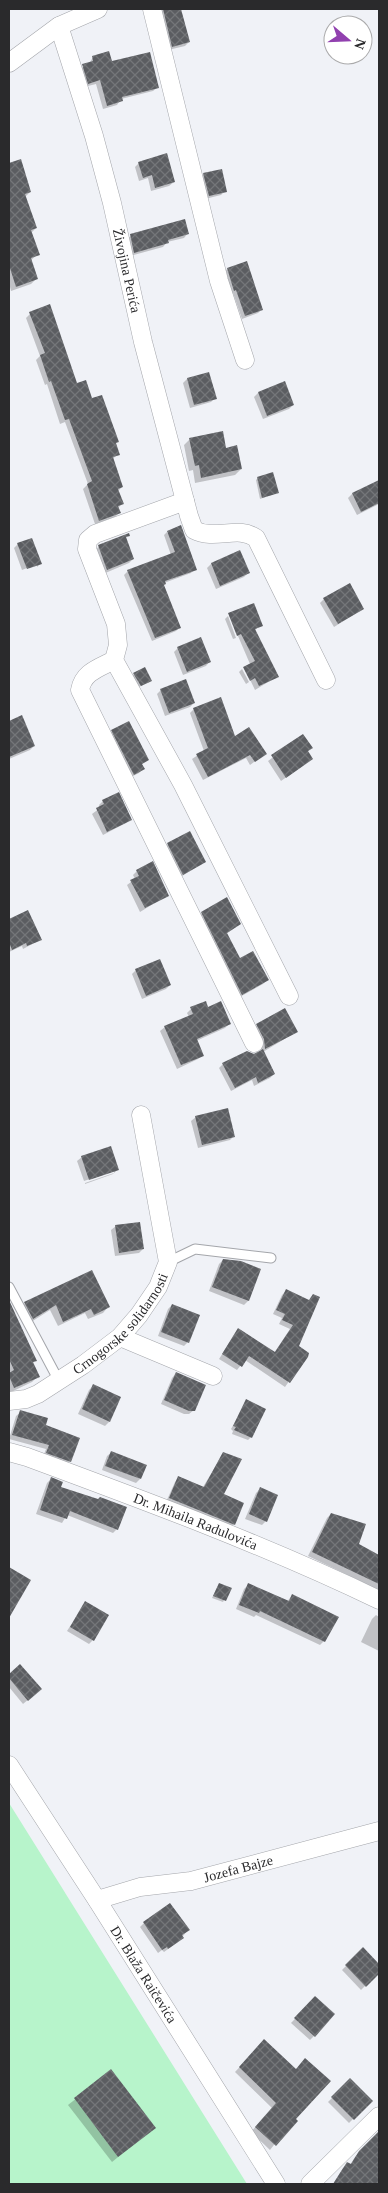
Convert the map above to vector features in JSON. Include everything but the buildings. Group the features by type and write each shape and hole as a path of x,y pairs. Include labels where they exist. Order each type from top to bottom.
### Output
{"street":[{"path":"9,63 59,26 98,9"},
{"path":"152,9 219,281 245,360"},
{"name":"Živojina Perića","path":"59,26 94,136 112,203 143,342 187,509"},
{"path":"289,996 183,785 114,660 118,645 116,624 87,549 88,540 94,534 187,509 194,530 203,535 249,533 256,538 326,680"},
{"path":"114,660 86,675 81,682 80,690 254,1043"},
{"name":"Crnogorske solidarnosti","path":"9,1401 32,1397 59,1382 120,1337 148,1303 158,1287 168,1262 141,1115"},
{"path":"120,1337 213,1376"},
{"name":"Dr. Mihaila Radulovića","path":"9,1452 28,1457 227,1534 332,1577 379,1600"},
{"name":"Dr. Blaža Raičevića","path":"9,1765 97,1900 276,2184"},
{"name":"Jozefa Bajze","path":"97,1900 140,1887 191,1881 379,1831"},
{"path":"310,2184 379,2116"}],"lane":[{"path":"168,1262 195,1249 271,1258"},
{"path":"9,1287 59,1382"}],"green space":[{"path":"9,1803 247,2184 9,2184"}]}
